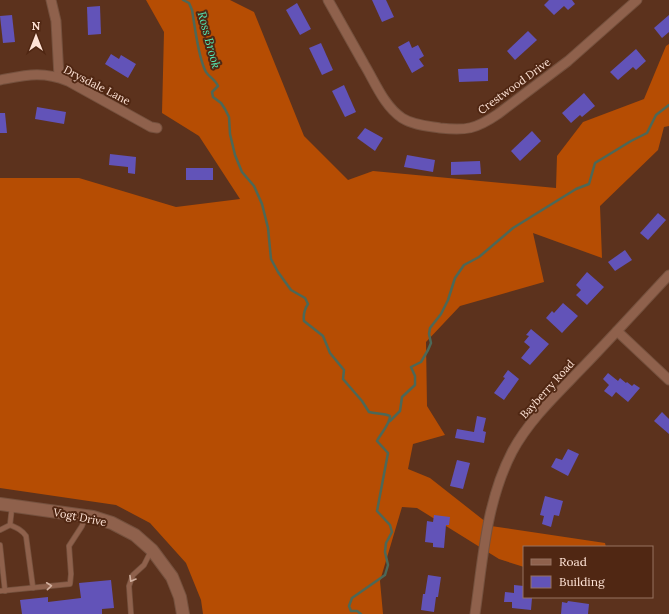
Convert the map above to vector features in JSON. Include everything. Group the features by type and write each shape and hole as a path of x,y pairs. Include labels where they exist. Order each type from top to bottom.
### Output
{"street":[{"path":"51,0 56,21 59,77"},
{"name":"Crestwood Drive","path":"328,0 385,101 401,118 422,125 464,129 475,128 498,114 568,61 636,0"},
{"name":"Drysdale Lane","path":"0,80 31,74 46,74 59,77 151,127 157,128"},
{"name":"Bayberry Road","path":"475,614 490,512 496,491 512,450 535,417 669,275"},
{"path":"617,331 669,380"},
{"name":"Vogt Drive","path":"0,504 86,516 112,523 135,535 152,550 172,577 180,597 183,614"}],"lane":[{"path":"10,525 12,506"},
{"path":"0,545 3,591 70,584 71,574 69,546 82,526 86,516"},
{"path":"0,530 10,525 23,532 26,536 33,588"},
{"path":"130,614 129,586 133,575 144,566 152,550"}],"shaded area":[{"path":"146,0 230,0 254,12 304,136 348,180 373,171 556,188 557,156 583,122 644,99 666,46 669,44 669,126 664,127 658,150 600,206 602,258 533,233 544,282 460,306 426,342 427,406 445,435 413,444 408,469 430,478 491,526 605,543 606,546 523,546 523,567 499,559 417,508 402,507 380,581 383,614 203,614 201,600 186,563 150,523 116,505 0,488 0,178 79,178 176,207 240,199 199,136 162,113 164,32"}],"building":[{"path":"372,0 386,0 394,17 382,22"},
{"path":"549,0 572,0 575,4 568,10 564,6 554,15 544,5"},
{"path":"297,3 311,29 300,35 286,10"},
{"path":"100,6 101,34 88,35 87,7"},
{"path":"12,15 15,42 3,43 0,16"},
{"path":"669,15 669,32 662,38 654,28"},
{"path":"528,31 537,40 515,60 507,51"},
{"path":"409,41 412,48 418,45 424,56 419,59 424,66 412,73 398,47"},
{"path":"321,43 333,70 322,75 309,48"},
{"path":"636,49 646,61 636,70 633,67 618,80 610,72"},
{"path":"111,54 119,59 121,55 136,64 128,78 105,64"},
{"path":"488,68 488,81 459,82 458,69"},
{"path":"344,85 356,112 345,117 332,91"},
{"path":"584,93 595,106 582,117 580,115 571,123 562,113"},
{"path":"37,107 66,112 64,124 35,119"},
{"path":"0,113 5,113 7,133 0,133"},
{"path":"365,128 383,138 375,151 357,138"},
{"path":"532,131 541,141 520,161 511,151"},
{"path":"110,154 136,157 135,174 128,173 128,167 109,165"},
{"path":"407,155 435,160 433,172 404,167"},
{"path":"480,161 481,174 451,175 451,162"},
{"path":"186,168 213,168 213,180 186,180"},
{"path":"658,213 666,220 648,240 640,233"},
{"path":"625,250 632,260 615,271 608,262"},
{"path":"587,272 604,287 587,305 576,295 581,290 576,285"},
{"path":"563,303 578,316 562,333 546,318 552,311 554,313"},
{"path":"531,329 549,344 530,365 521,358 530,347 524,342 529,336 526,335"},
{"path":"508,370 519,379 504,400 494,393 505,378 503,377"},
{"path":"608,373 618,381 620,378 632,386 634,384 640,388 628,402 616,392 612,397 604,391 609,385 603,379"},
{"path":"662,412 669,419 669,434 654,421"},
{"path":"477,416 486,418 483,431 486,432 484,443 455,438 457,429 474,432"},
{"path":"568,449 579,454 568,476 551,467 556,458 562,460"},
{"path":"457,460 470,463 463,489 450,486"},
{"path":"545,496 563,501 559,516 554,515 551,527 542,524 544,516 540,515"},
{"path":"434,515 450,517 449,525 446,525 444,548 433,547 433,543 425,542 427,521 433,522"},
{"path":"428,575 441,577 434,612 421,610"},
{"path":"111,580 114,608 102,609 102,614 22,614 20,600 48,597 48,602 81,598 79,583"},
{"path":"514,585 523,586 523,598 532,598 531,610 512,608 512,602 504,602 505,592 514,593"},
{"path":"568,601 589,604 588,614 561,614 562,602 567,603"}],"waterway":[{"name":"Ross Brook","path":"183,0 189,3 192,10 203,66 207,74 218,86 212,92 213,97 221,103 229,117 230,134 235,155 242,172 254,186 262,204 268,228 271,259 291,290 305,298 308,304 304,312 304,321 323,336 330,353 344,370 343,379 362,401 369,412 390,416 387,425 377,441 388,453 377,511 390,525 392,532 386,543 385,552 388,565 385,575 352,598 349,606 351,611 357,611 361,614"},
{"path":"390,421 400,411 402,397 415,385 415,376 411,367 421,362 428,350 431,343 429,334 430,328 441,314 448,300 455,278 464,265 479,257 513,228 576,189 589,184 595,163 647,133 656,115 669,105"}]}
